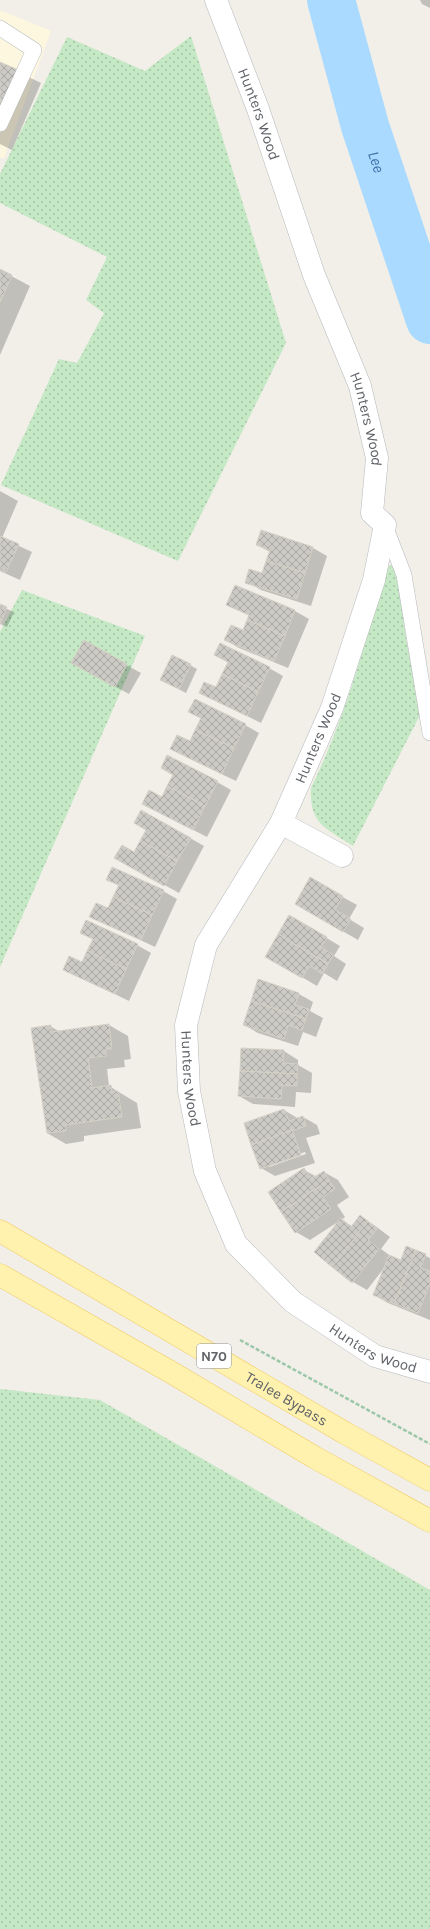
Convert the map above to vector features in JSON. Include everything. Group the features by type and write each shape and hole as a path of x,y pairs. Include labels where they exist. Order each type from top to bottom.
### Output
{"main road":[{"name":"Tralee Bypass","path":"0,1231 345,1433 430,1480"},
{"name":"N70","path":"0,1275 169,1371 314,1457 430,1521"}],"street":[{"name":"Hunters Wood","path":"216,0 258,109 314,275 360,386 377,458 372,513 384,525 374,580 332,708 281,823 206,945 186,1025 189,1091 205,1171 236,1244 293,1302 375,1356 430,1372"},
{"path":"281,823 342,856"}],"lane":[{"path":"0,28 34,50 0,124"},
{"path":"384,525 404,576 430,733"}],"shaded area":[{"path":"0,10 51,31 4,158 0,158"}],"green space":[{"path":"191,36 286,343 178,561 1,485 59,359 77,363 104,313 86,300 107,257 0,203 0,174 67,37 145,71"},
{"path":"392,565 397,568 406,639 421,713 353,846 328,829 317,818 313,810 311,800 311,788 334,735 362,654 383,570"},
{"path":"22,590 145,636 0,967 0,632"},
{"path":"0,1389 100,1400 430,1590 430,1929 0,1929"}],"building":[{"path":"0,62 23,72 0,124"},
{"path":"0,269 12,275 0,302"},
{"path":"261,530 313,547 305,573 266,561 270,550 256,545"},
{"path":"0,536 19,544 6,572 0,570"},
{"path":"266,561 305,573 297,599 245,583 249,569 262,573"},
{"path":"235,585 295,610 285,636 247,620 249,615 226,605"},
{"path":"0,604 7,607 0,624"},
{"path":"247,620 285,636 274,661 224,640 231,625 243,630"},
{"path":"84,640 127,664 115,687 71,663"},
{"path":"220,643 270,667 258,692 222,674 228,662 214,655"},
{"path":"172,655 191,664 179,689 160,680"},
{"path":"222,674 258,692 247,716 199,693 204,682 216,687"},
{"path":"195,699 246,724 234,748 195,730 201,718 188,712"},
{"path":"195,730 234,748 222,774 170,749 177,735 190,741"},
{"path":"167,755 218,781 205,806 167,786 173,775 161,768"},
{"path":"167,786 205,806 193,830 142,804 149,790 162,797"},
{"path":"141,810 191,838 177,861 140,841 146,830 134,823"},
{"path":"140,841 177,861 164,886 114,858 122,845 134,852"},
{"path":"112,867 164,890 152,915 113,897 119,885 106,880"},
{"path":"310,877 343,896 335,910 351,919 343,932 295,904"},
{"path":"113,897 152,915 141,940 89,917 96,903 108,908"},
{"path":"289,915 327,937 321,947 333,955 328,964 278,934"},
{"path":"86,920 138,944 126,969 87,951 93,939 80,933"},
{"path":"278,934 328,964 322,974 310,966 302,978 265,957"},
{"path":"87,951 126,969 115,994 63,970 69,956 82,962"},
{"path":"258,979 299,993 295,1005 309,1009 306,1019 251,1001"},
{"path":"251,1001 306,1019 302,1030 288,1025 284,1039 243,1025"},
{"path":"109,1024 112,1049 106,1049 106,1056 88,1058 92,1088 111,1085 112,1092 118,1091 122,1117 65,1125 66,1131 47,1133 31,1028 51,1025 51,1032"},
{"path":"241,1048 284,1050 283,1063 298,1064 297,1074 240,1071"},
{"path":"240,1071 297,1074 297,1086 282,1085 281,1099 238,1096"},
{"path":"284,1109 289,1121 303,1116 306,1126 251,1145 244,1123"},
{"path":"292,1130 301,1155 260,1169 251,1145"},
{"path":"304,1168 311,1179 324,1171 329,1180 281,1212 268,1192"},
{"path":"329,1180 335,1189 323,1197 331,1209 295,1233 281,1212"},
{"path":"360,1215 368,1221 332,1267 314,1252 341,1218 351,1227"},
{"path":"368,1221 377,1229 368,1240 379,1249 352,1283 332,1267"},
{"path":"406,1246 416,1250 394,1304 373,1295 389,1255 401,1260"},
{"path":"416,1250 426,1254 420,1268 430,1271 430,1283 418,1313 394,1304"}],"waterway":[{"name":"Lee","path":"331,0 365,126 430,320"}]}
